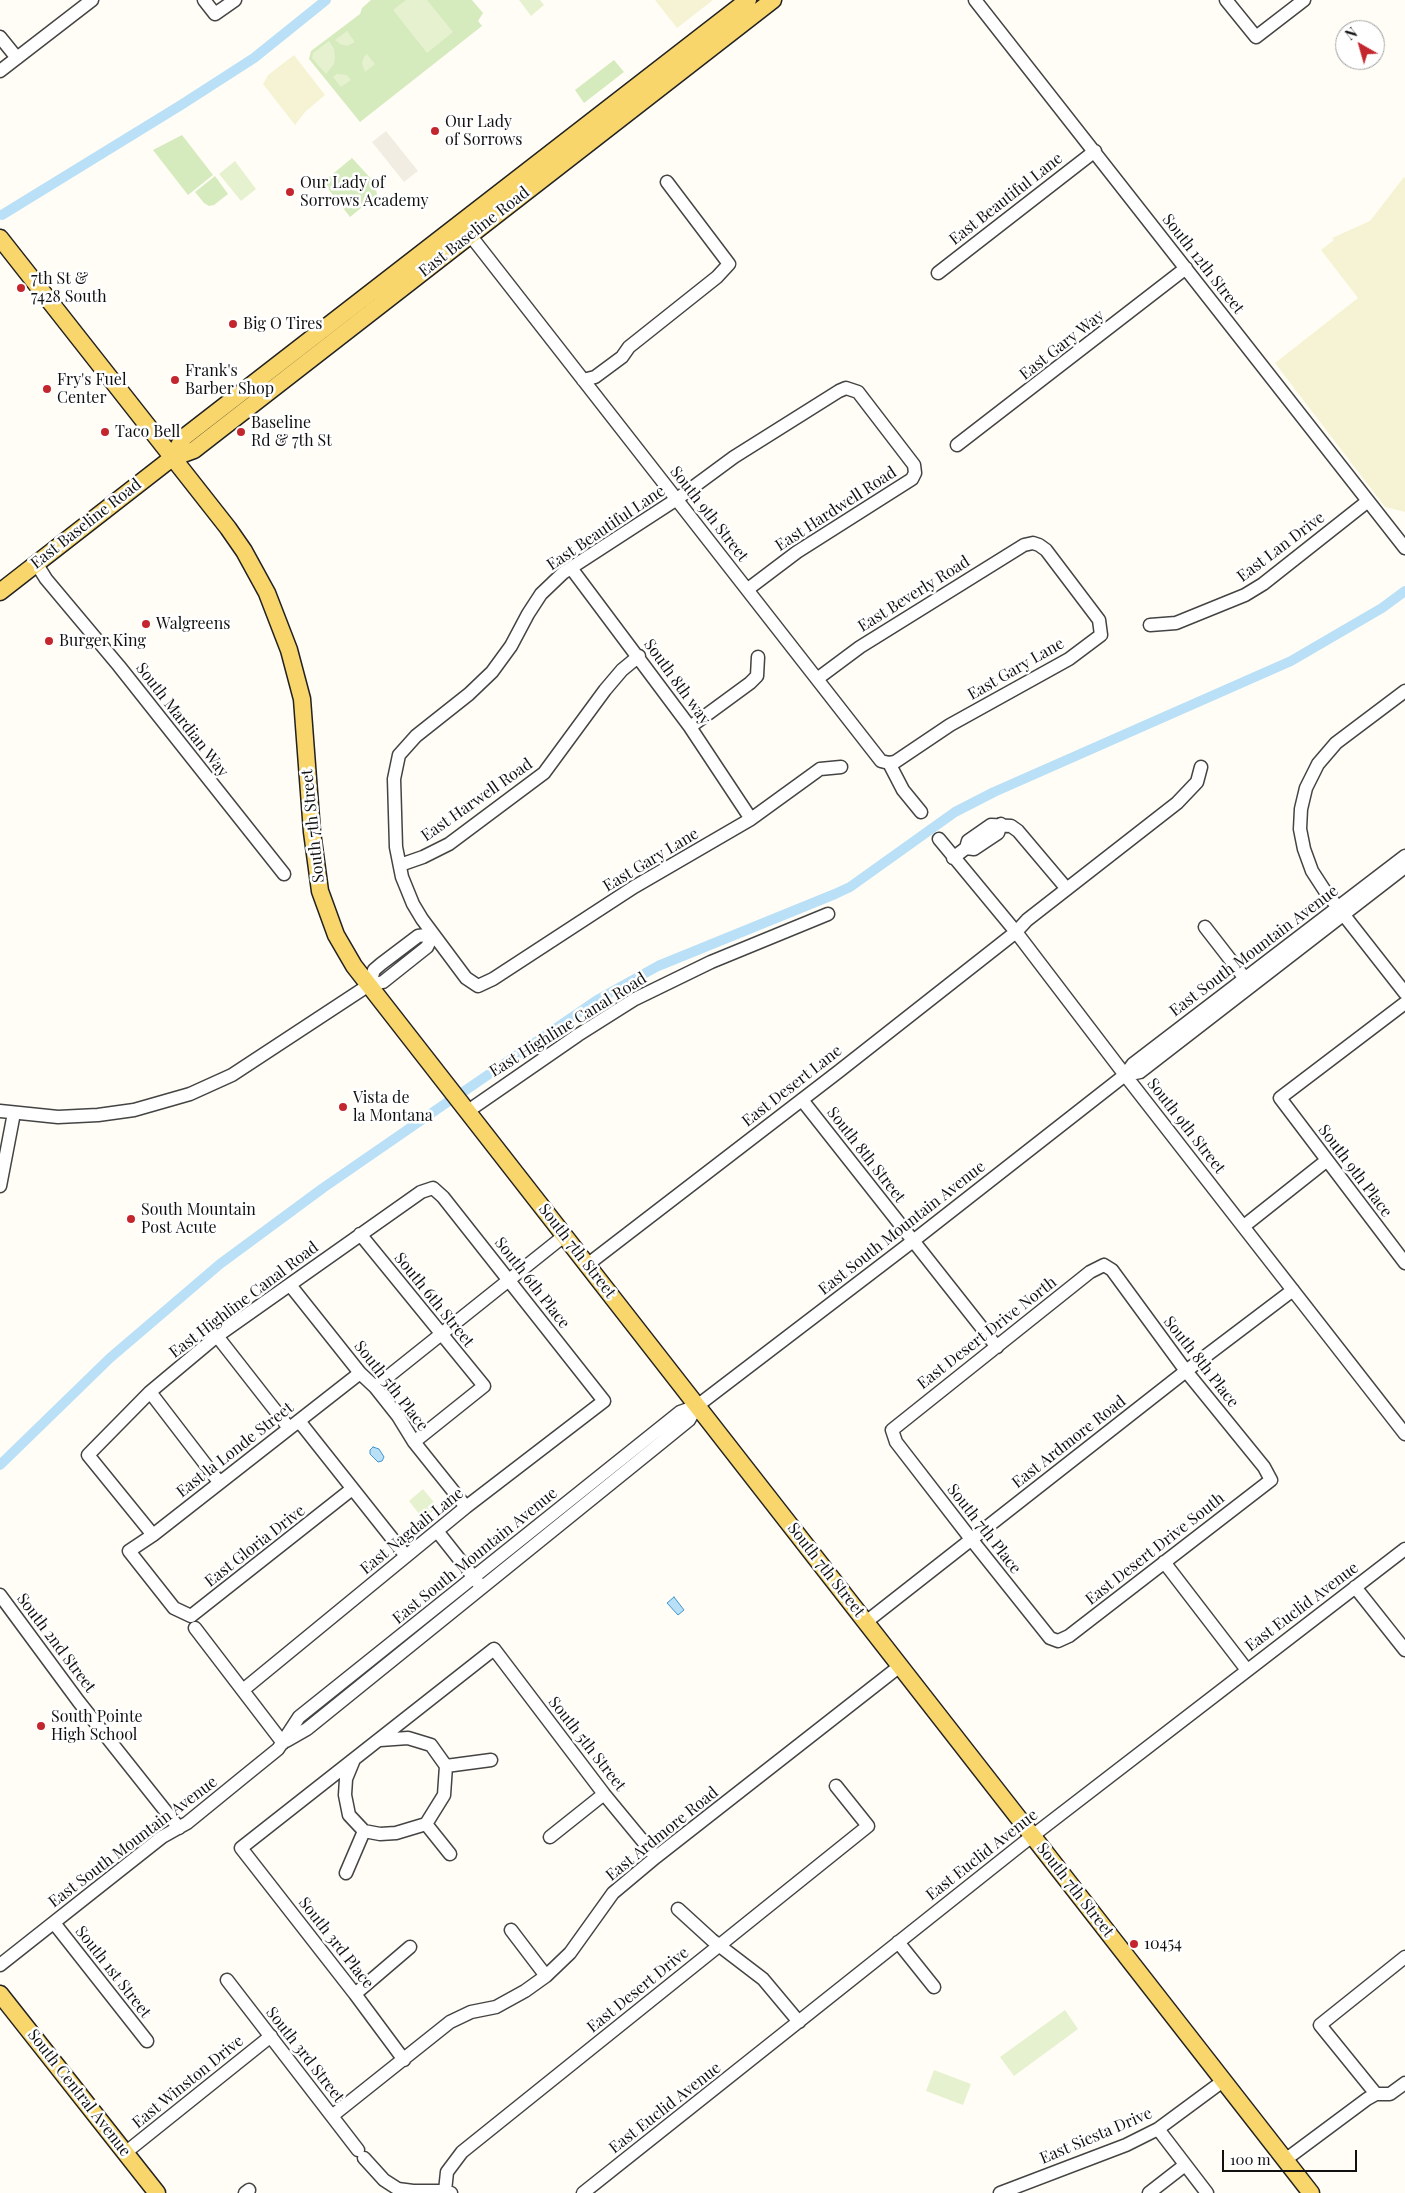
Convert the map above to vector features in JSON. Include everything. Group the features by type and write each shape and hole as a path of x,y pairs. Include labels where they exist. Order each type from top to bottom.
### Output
{"main road":[{"name":"East Baseline Road","path":"647,88 748,0"},
{"name":"East Baseline Road","path":"0,592 172,458 194,450 324,338 647,88 773,0"},
{"name":"South 7th Street","path":"0,238 244,551 267,593 280,622 302,699 312,832 320,891 336,935 354,966 1311,2193"},
{"name":"South Central Avenue","path":"0,1994 157,2193"}],"street":[{"path":"0,71 92,0"},
{"path":"204,0 215,14 235,0"},
{"name":"South 12th Street","path":"975,0 1405,548"},
{"path":"1226,0 1256,37 1304,0"},
{"path":"0,37 16,58"},
{"name":"East Beautiful Lane","path":"938,274 1095,151"},
{"path":"583,380 595,377 622,357 628,347 718,277 729,264 667,182"},
{"name":"South 9th Street","path":"465,229 881,761 889,763 903,790 921,812"},
{"name":"East Gary Way","path":"957,445 1186,268"},
{"name":"East Beautiful Lane","path":"400,865 394,803 396,763 399,755 416,736 469,694 492,672 511,646 541,594 571,568 677,499 734,457 846,388"},
{"name":"East Hardwell Road","path":"748,589 797,552 903,486 912,479 915,473 914,465 858,392 846,388"},
{"name":"East Lan Drive","path":"1150,624 1176,623 1245,595 1263,584 1368,501"},
{"name":"East Beverly Road","path":"817,679 893,626 1024,546 1033,543 1040,545 1046,550 1099,620 1101,628"},
{"name":"South Mardian Way","path":"36,563 46,579 119,666 284,874"},
{"name":"South 8th way","path":"571,568 639,656 690,727 751,819"},
{"name":"East Gary Lane","path":"889,763 904,757 950,725 1069,659 1101,635 1101,628"},
{"name":"East Harwell Road","path":"400,865 423,857 449,844 544,773 605,690 622,670 639,656"},
{"path":"690,727 757,676 758,657"},
{"path":"1405,691 1336,744 1318,764 1306,788 1301,808 1300,829 1304,850 1312,871 1405,993"},
{"name":"East Desert Lane","path":"587,1265 802,1100 1177,803 1197,782 1201,767"},
{"name":"East Gary Lane","path":"433,934 466,978 478,986 492,979 634,888 751,819 820,769 841,768"},
{"path":"953,858 966,848 968,841 983,836 991,825 1011,826 1018,831 1067,889"},
{"name":"South 9th Street","path":"939,839 1016,932 1405,1434"},
{"name":"East South Mountain Avenue","path":"0,1965 162,1837 179,1828 278,1749 299,1718 478,1582 680,1412 698,1406 1125,1075 1133,1064 1247,982 1341,910 1405,856"},
{"path":"400,865 402,877 413,904 433,934"},
{"name":"East South Mountain Avenue","path":"1341,910 1405,867"},
{"name":"East Highline Canal Road","path":"468,1111 578,1035 635,999 711,962 828,914"},
{"path":"1205,927 1247,982"},
{"path":"369,986 374,970 418,936 433,934"},
{"path":"0,1111 58,1118 98,1116 134,1110 190,1094 245,1067 369,986 383,982 427,947 433,934"},
{"path":"404,947 413,959"},
{"name":"South 9th Place","path":"1405,1003 1280,1098 1405,1263"},
{"name":"South 8th Street","path":"802,1100 997,1348"},
{"path":"0,1186 14,1113"},
{"path":"1244,1226 1326,1161"},
{"name":"East Highline Canal Road","path":"153,1535 88,1455 150,1392 217,1336 421,1192 433,1188"},
{"name":"South 6th Place","path":"433,1188 444,1197 604,1401"},
{"name":"South 6th Street","path":"360,1234 484,1386 414,1442"},
{"path":"375,1387 564,1236"},
{"name":"East Desert Drive North","path":"892,1430 1090,1272 1104,1265"},
{"name":"South 8th Place","path":"1104,1265 1112,1270 1186,1371 1264,1467 1271,1480"},
{"name":"South 5th Place","path":"290,1285 360,1374 375,1387 398,1416 414,1442 466,1507"},
{"name":"East Ardmore Road","path":"866,1622 1186,1371 1293,1290"},
{"path":"217,1336 352,1489 406,1556"},
{"name":"East la Londe Street","path":"129,1551 153,1535 360,1374"},
{"path":"150,1392 219,1482"},
{"name":"East Nagdali Lane","path":"243,1690 466,1507 604,1401"},
{"name":"South 7th Place","path":"892,1430 896,1442 971,1539 1050,1638 1058,1641"},
{"name":"East Desert Drive South","path":"1058,1641 1069,1636 1271,1480"},
{"name":"East Gloria Drive","path":"129,1551 174,1608 191,1616 352,1489"},
{"path":"437,1531 478,1582"},
{"name":"East Euclid Avenue","path":"583,2193 1032,1836 1405,1549"},
{"path":"1164,1562 1246,1670"},
{"path":"1355,1587 1405,1650"},
{"name":"South 2nd Street","path":"0,1596 79,1702 179,1828"},
{"path":"195,1628 283,1743"},
{"name":"South 5th Street","path":"378,1740 494,1650 604,1794 656,1857"},
{"name":"East Ardmore Road","path":"332,2116 450,2022 472,2012 496,2007 525,1992 546,1976 570,1953 613,1892 900,1666"},
{"path":"408,1738 431,1745 446,1766 444,1795 426,1824 396,1833 380,1834 364,1831 350,1815 345,1795 349,1768 356,1758 378,1740 408,1738"},
{"name":"South 3rd Place","path":"356,1758 241,1848 404,2060"},
{"path":"446,1766 491,1760"},
{"name":"East Desert Drive","path":"448,2192 447,2172 462,2152 868,1826 836,1786"},
{"path":"550,1837 604,1794"},
{"path":"426,1824 450,1854"},
{"path":"346,1873 364,1831"},
{"path":"678,1909 720,1946 763,1979 799,2022"},
{"name":"South 1st Street","path":"54,1923 147,2041"},
{"path":"511,1930 546,1976"},
{"path":"898,1942 934,1987"},
{"path":"355,1994 410,1947"},
{"path":"1376,2094 1320,2025 1405,1957"},
{"name":"South 3rd Street","path":"227,1980 361,2154 384,2180 398,2191 448,2192"},
{"name":"East Winston Drive","path":"125,2153 271,2036"},
{"name":"East Siesta Drive","path":"1000,2193 1126,2144 1158,2129 1223,2081"},
{"path":"1285,2160 1367,2099 1376,2094 1390,2094 1405,2083"},
{"path":"1158,2129 1207,2193"},
{"path":"1149,2193 1185,2165"}],"shaded area":[{"path":"655,0 713,0 677,28"},
{"path":"294,55 325,95 305,112 295,125 263,84 268,75"},
{"path":"386,131 418,171 404,182 372,142"},
{"path":"1404,177 1405,512 1385,507 1275,363 1358,298 1321,250 1334,240 1332,238 1370,221"}],"green space":[{"path":"371,0 472,0 483,13 478,21 482,26 360,122 309,59 311,51 360,14 362,8"},
{"path":"406,0 427,0 453,32 427,53 393,10"},
{"path":"519,0 540,0 544,5 531,16"},
{"path":"347,31 355,42 347,46 335,40"},
{"path":"329,41 334,49 335,58 334,64 326,74 312,58 313,53"},
{"path":"367,54 375,64 365,72 362,63"},
{"path":"614,60 624,72 584,103 575,90"},
{"path":"337,74 347,75 351,80 341,87 333,77"},
{"path":"182,135 213,175 188,195 153,150"},
{"path":"352,158 375,183 377,195 350,217 323,182"},
{"path":"235,161 256,189 241,201 219,174"},
{"path":"215,176 228,194 214,205 209,206 195,192"},
{"path":"423,1489 438,1507 423,1519 409,1501"},
{"path":"1065,2010 1078,2029 1014,2076 1000,2057"},
{"path":"934,2070 971,2084 963,2105 926,2091"}],"water":[{"path":"373,1447 379,1449 384,1457 382,1461 378,1462 370,1454 370,1450"},
{"path":"674,1597 684,1610 678,1615 667,1603"}],"waterway":[{"path":"2,215 254,58 326,0"},
{"path":"463,1092 597,1000 658,966 850,887 955,812 994,792 1291,661 1382,608 1405,591"},
{"path":"0,1465 110,1358 220,1264 323,1188 452,1099"}],"place":[{"name":"Our Lady of Sorrows","path":"435,131"},
{"name":"Our Lady of Sorrows Academy","path":"290,192"},
{"name":"7th St & 7428 South","path":"21,288"},
{"name":"Big O Tires","path":"233,324"},
{"name":"Frank's Barber Shop","path":"175,380"},
{"name":"Fry's Fuel Center","path":"47,389"},
{"name":"Taco Bell","path":"105,432"},
{"name":"Baseline Rd & 7th St","path":"241,432"},
{"name":"Walgreens","path":"146,624"},
{"name":"Burger King","path":"49,641"},
{"name":"Vista de la Montana","path":"343,1107"},
{"name":"South Mountain Post Acute","path":"131,1219"},
{"name":"South Pointe High School","path":"41,1726"},
{"name":"10454","path":"1134,1944"}]}
